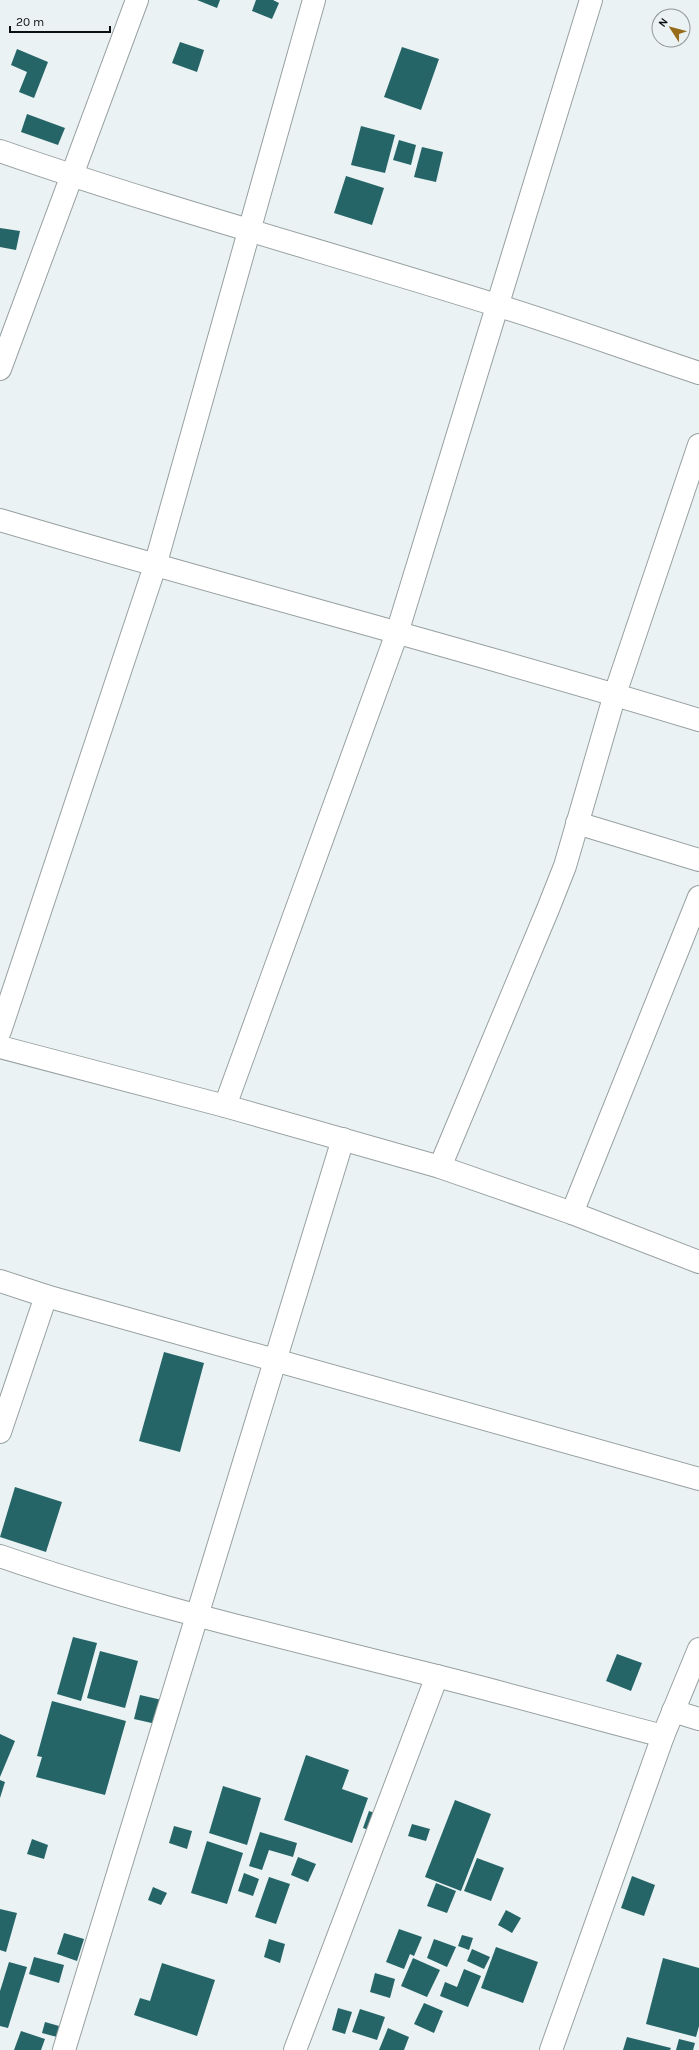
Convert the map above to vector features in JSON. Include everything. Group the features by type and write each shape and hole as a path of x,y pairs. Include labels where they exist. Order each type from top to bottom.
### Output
{"street":[{"path":"0,369 73,176 137,0"},
{"path":"0,1031 154,566 314,0"},
{"path":"225,1106 397,633 591,0"},
{"path":"0,151 73,176 249,231 497,305 699,374"},
{"path":"440,1167 565,866 615,694 699,445"},
{"path":"0,520 154,566 615,694 699,720"},
{"path":"578,823 699,860"},
{"path":"572,1213 699,897"},
{"path":"0,1047 225,1106 440,1167 572,1213 699,1262"},
{"path":"64,2050 343,1139"},
{"path":"0,1281 46,1296 699,1479"},
{"path":"0,1432 46,1296"},
{"path":"0,1556 42,1571 198,1615 663,1736"},
{"path":"551,2050 663,1736 699,1650"},
{"path":"295,2050 437,1676"},
{"path":"673,1711 699,1719"}],"building":[{"path":"197,0 220,0 217,8"},
{"path":"256,0 273,0 279,3 272,19 252,11"},
{"path":"180,42 204,50 197,72 172,63"},
{"path":"402,47 439,59 421,110 384,97"},
{"path":"17,49 48,62 34,98 19,92 27,72 11,65"},
{"path":"27,114 65,128 58,145 21,132"},
{"path":"361,126 395,135 385,173 351,165"},
{"path":"399,140 416,145 411,165 393,160"},
{"path":"422,147 443,152 436,182 414,177"},
{"path":"346,176 384,188 372,225 334,213"},
{"path":"0,228 20,231 16,250 0,247"},
{"path":"164,1352 204,1363 180,1452 139,1441"},
{"path":"15,1487 62,1502 46,1552 0,1537"},
{"path":"73,1637 97,1643 81,1701 57,1694"},
{"path":"100,1651 138,1661 125,1708 87,1698"},
{"path":"617,1654 642,1663 631,1691 606,1681"},
{"path":"140,1695 162,1700 156,1724 134,1719"},
{"path":"52,1701 126,1721 105,1795 36,1777 42,1757 37,1756"},
{"path":"0,1734 15,1741 0,1777"},
{"path":"306,1755 349,1770 342,1789 368,1798 352,1843 284,1820"},
{"path":"0,1780 5,1782 0,1798"},
{"path":"223,1786 261,1798 247,1845 209,1833"},
{"path":"455,1800 491,1814 461,1891 425,1877"},
{"path":"369,1811 380,1815 374,1832 363,1828"},
{"path":"412,1824 430,1829 426,1841 408,1836"},
{"path":"174,1826 192,1831 187,1849 169,1843"},
{"path":"260,1832 297,1843 293,1857 269,1850 262,1870 249,1866"},
{"path":"32,1839 48,1845 44,1859 27,1854"},
{"path":"207,1841 243,1853 227,1904 191,1893"},
{"path":"298,1857 316,1864 308,1882 291,1875"},
{"path":"477,1858 504,1868 491,1901 464,1891"},
{"path":"244,1873 259,1879 253,1896 238,1891"},
{"path":"632,1876 655,1885 644,1916 621,1908"},
{"path":"269,1877 290,1884 276,1924 255,1917"},
{"path":"436,1883 456,1891 447,1913 427,1906"},
{"path":"153,1887 167,1893 161,1905 148,1900"},
{"path":"0,1909 17,1913 6,1952 0,1950"},
{"path":"506,1910 521,1918 512,1933 498,1925"},
{"path":"399,1929 422,1937 414,1956 410,1954 404,1969 386,1962"},
{"path":"64,1933 84,1939 77,1961 57,1954"},
{"path":"462,1935 473,1938 469,1950 458,1946"},
{"path":"269,1939 285,1944 280,1963 264,1957"},
{"path":"434,1939 456,1947 447,1967 427,1958"},
{"path":"496,1947 538,1962 523,2003 481,1988"},
{"path":"472,1949 490,1957 484,1969 467,1961"},
{"path":"34,1957 64,1965 59,1983 29,1974"},
{"path":"413,1958 440,1970 427,1997 401,1986"},
{"path":"663,1958 699,1968 699,2026 696,2037 646,2024"},
{"path":"9,1962 27,1967 8,2028 0,2026 0,1991"},
{"path":"162,1963 215,1980 197,2036 134,2015 140,1998 150,2001"},
{"path":"464,1969 481,1976 468,2007 440,1996 445,1982 457,1987"},
{"path":"375,1973 395,1979 390,1998 370,1992"},
{"path":"424,2003 443,2011 434,2033 414,2024"},
{"path":"338,2008 352,2012 345,2034 332,2030"},
{"path":"360,2009 385,2017 377,2040 352,2032"},
{"path":"45,2022 59,2026 57,2037 42,2033"},
{"path":"388,2028 409,2037 404,2050 379,2050"},
{"path":"21,2031 45,2039 41,2050 14,2050"},
{"path":"627,2037 671,2048 670,2050 623,2050"},
{"path":"679,2039 695,2043 693,2050 676,2050"}]}
